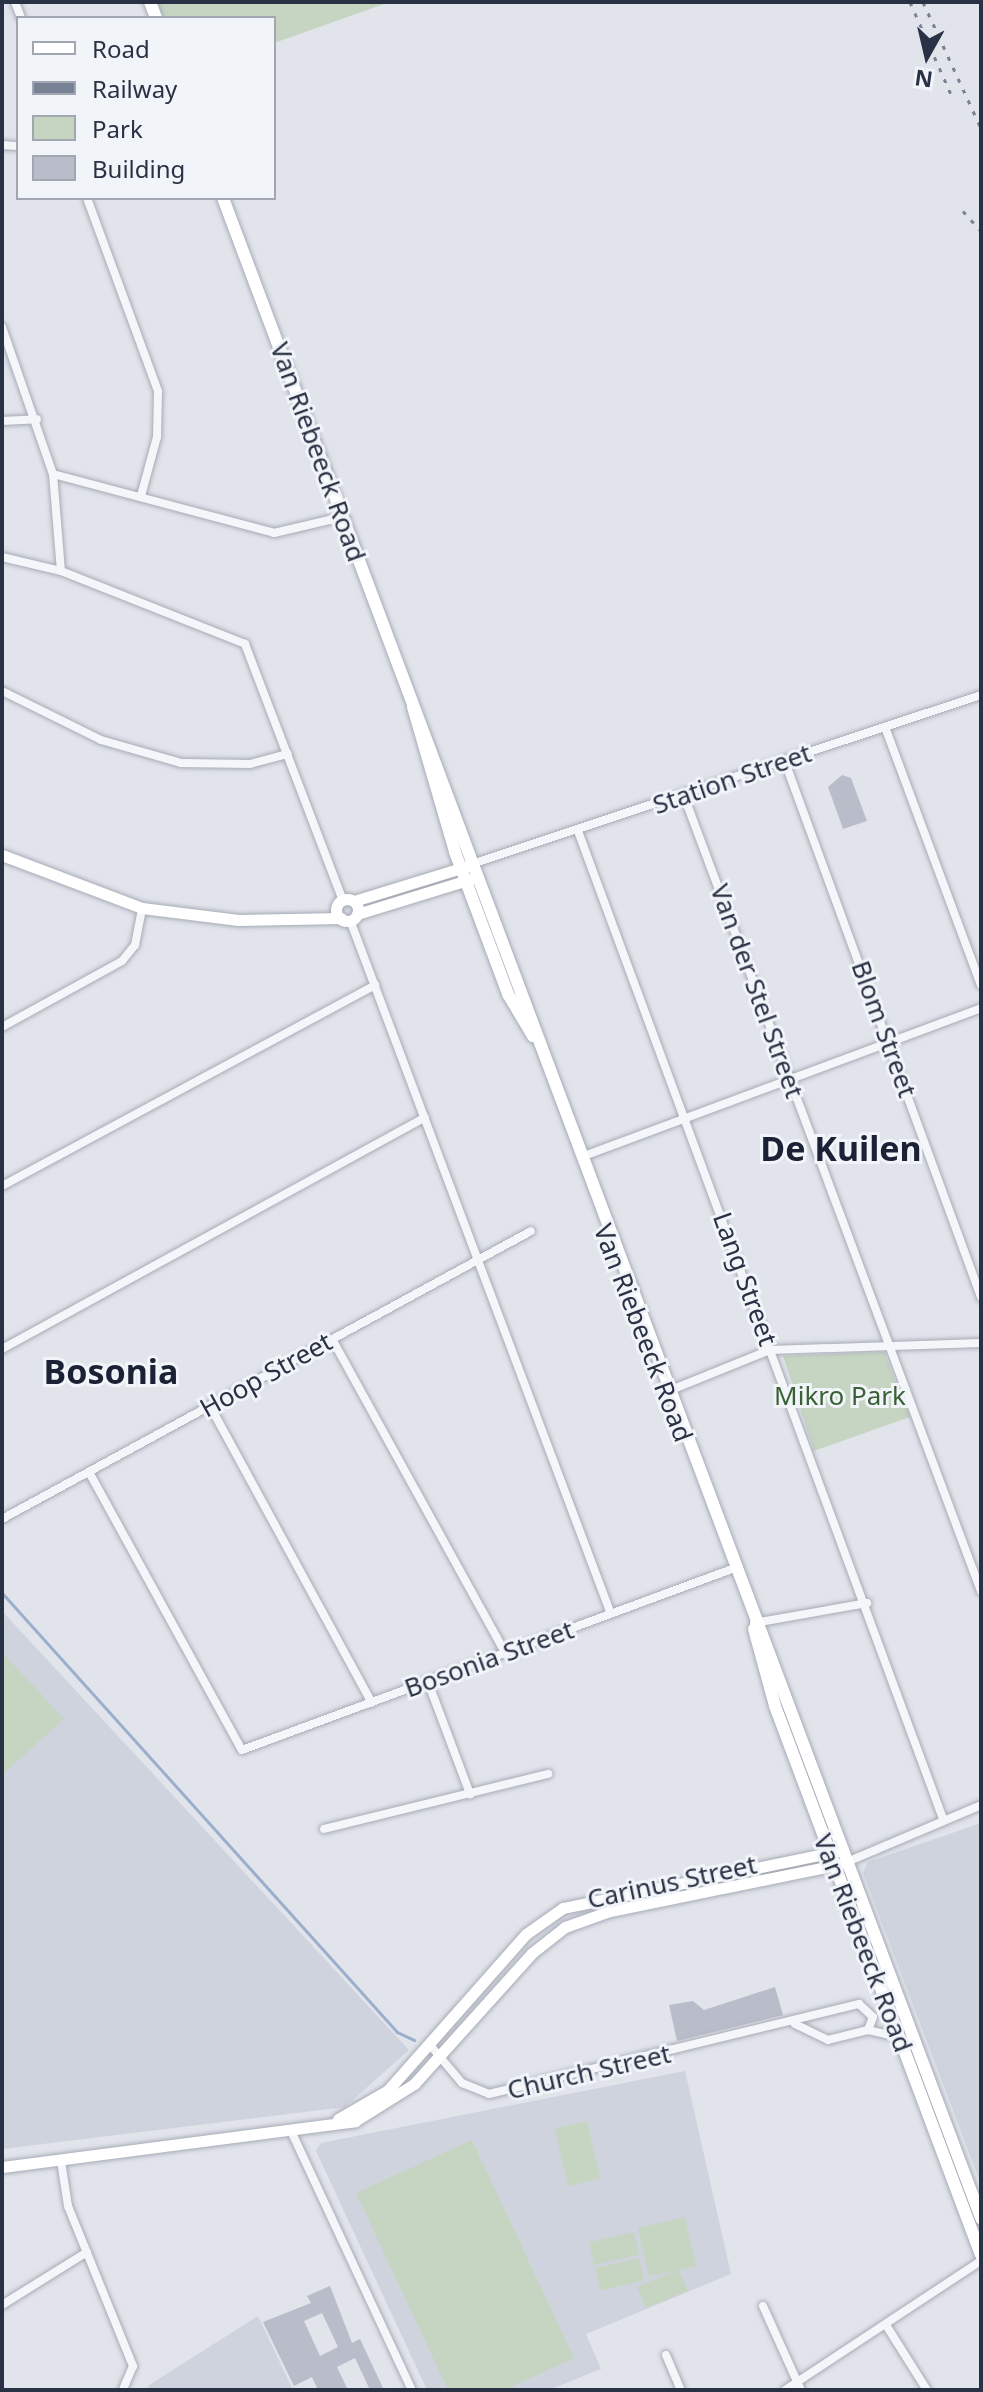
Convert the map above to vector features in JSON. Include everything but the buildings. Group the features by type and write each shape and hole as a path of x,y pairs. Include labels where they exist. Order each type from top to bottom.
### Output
{"main road":[{"name":"Van Riebeeck Road","path":"224,200 413,706 472,871 508,994 533,1036 753,1626 981,2218"},
{"name":"Van Riebeeck Road","path":"753,1626 829,1850 844,1858 899,2037 980,2262"}],"street":[{"path":"88,200 158,391 157,437 141,496"},
{"path":"2,327 37,419 53,474 61,571"},
{"path":"2,421 37,419"},
{"path":"53,474 274,533 342,517"},
{"path":"2,557 61,571 245,644 611,1614"},
{"path":"2,691 101,740 181,763 250,764 288,754"},
{"name":"Station Street","path":"472,871 578,831 981,695"},
{"path":"885,727 981,985"},
{"name":"Blom Street","path":"785,762 981,1297"},
{"name":"Van der Stel Street","path":"684,796 981,1591"},
{"name":"Lang Street","path":"578,831 867,1603 943,1819"},
{"path":"2,855 142,908 287,919 347,910 472,871"},
{"path":"2,1027 122,961 135,945 142,908"},
{"path":"2,1186 375,985"},
{"path":"578,1159 981,1008"},
{"path":"2,1349 425,1117"},
{"name":"Hoop Street","path":"2,1519 531,1231"},
{"path":"332,1339 505,1653"},
{"path":"665,1392 770,1350 981,1343"},
{"path":"210,1406 372,1703"},
{"name":"Bosonia Street","path":"89,1472 247,1750 732,1569"},
{"path":"753,1626 867,1603"},
{"path":"428,1682 470,1794"},
{"path":"324,1829 548,1774"},
{"name":"Carinus Street","path":"441,2059 532,1953 577,1922 844,1858 981,1805"},
{"name":"Carinus Street","path":"430,2045 526,1934 573,1903 829,1850"},
{"name":"Church Street","path":"430,2045 462,2083 489,2094 795,2024 859,2004 872,2011 868,2030"},
{"path":"795,2024 821,2041 868,2030 899,2037"},
{"path":"319,2127 378,2098 430,2045"},
{"path":"2,2167 292,2133 319,2127 380,2109 441,2059"},
{"path":"292,2133 412,2390"},
{"path":"61,2161 87,2252 131,2360 130,2381 123,2390"},
{"path":"2,2305 87,2252"},
{"path":"785,2390 798,2387 980,2262"},
{"path":"763,2306 798,2387"},
{"path":"886,2325 927,2390"},
{"path":"666,2355 681,2390"}],"shaded area":[{"path":"2,1611 409,2050 345,2107 2,2149"},
{"path":"981,1823 981,2184 863,1873 868,1862"},
{"path":"685,2071 731,2274 586,2334 601,2369 549,2390 427,2390 316,2151 321,2143"},
{"path":"258,2316 293,2390 147,2390 149,2385"}],"green space":[{"path":"150,2 390,2 276,42 276,16 155,16"},
{"name":"Mikro Park","path":"884,1352 910,1417 814,1451 783,1356"},
{"path":"2,1652 64,1719 3,1774 2,1773"},
{"path":"587,2121 600,2178 568,2186 555,2128"},
{"path":"472,2140 574,2358 505,2390 448,2390 356,2193"},
{"path":"685,2217 696,2266 679,2270 688,2291 646,2308 637,2287 675,2271 649,2276 638,2228"},
{"path":"634,2232 639,2254 594,2265 589,2242"},
{"path":"639,2258 644,2280 600,2291 595,2268"}],"waterway":[{"path":"2,1593 397,2032 414,2040"}],"railway":[{"path":"910,2 951,94"},
{"path":"923,2 981,128"},
{"path":"963,211 981,231"}],"district":[{"name":"De Kuilen","path":"841,1149"},
{"name":"Bosonia","path":"111,1372"}]}
